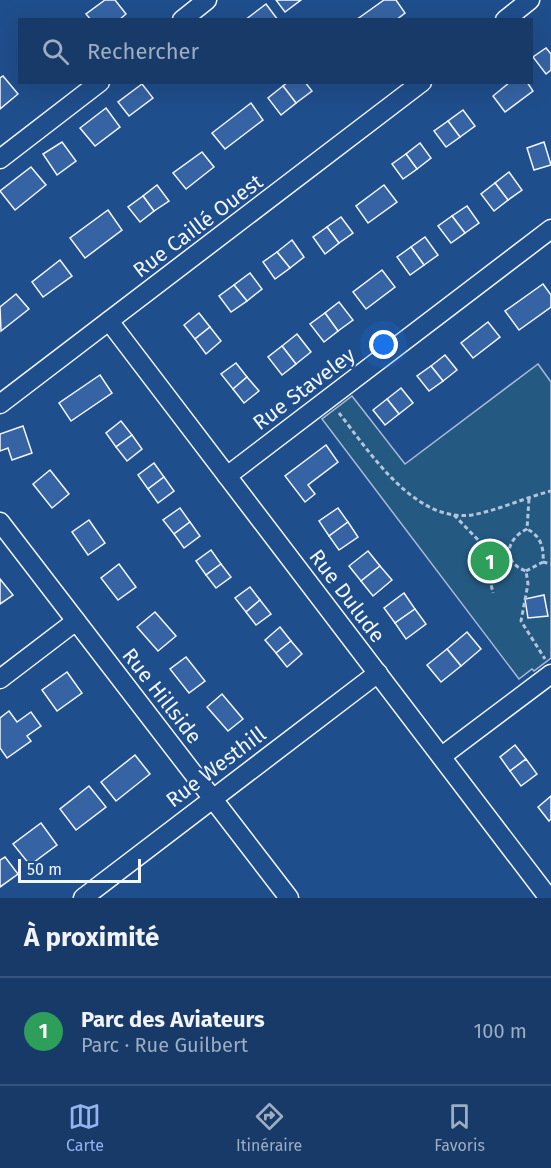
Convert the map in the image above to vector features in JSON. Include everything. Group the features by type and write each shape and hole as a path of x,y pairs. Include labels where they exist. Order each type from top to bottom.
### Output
{"street":[{"path":"184,18 207,0"},
{"path":"508,18 530,0"},
{"path":"0,159 97,84"},
{"name":"Rue Caillé Ouest","path":"0,404 419,84"},
{"name":"Rue Staveley","path":"227,476 551,229"},
{"name":"Rue Dulude","path":"109,321 545,893 551,896"},
{"name":"Rue Hillside","path":"0,522 289,898"},
{"path":"0,679 76,621"},
{"name":"Rue Westhill","path":"83,898 378,673"},
{"path":"442,756 551,674"}],"path":[{"path":"329,399 385,472 420,502 454,515 482,544 494,593"},
{"path":"454,515 477,513 551,491"},
{"path":"527,529 529,499"},
{"path":"527,529 541,541 543,562"},
{"path":"527,529 512,539 509,547 512,562 517,568 525,571 543,562 551,564"},
{"path":"525,571 528,584 521,621 551,668"}],"shaded area":[{"path":"538,364 551,382 551,658 519,679 322,419 352,396 405,464"}],"building":[{"path":"105,0 115,0 126,14 121,18 89,18 86,14"},
{"path":"276,0 301,0 285,12"},
{"path":"384,0 396,0 405,13 399,18 359,18"},
{"path":"266,4 276,18 248,18"},
{"path":"546,48 551,54 551,70 546,74 533,57"},
{"path":"3,76 18,94 0,109 0,78"},
{"path":"142,84 153,98 129,116 118,102"},
{"path":"307,84 312,91 296,103 283,86"},
{"path":"508,84 528,84 533,91 505,112 493,96"},
{"path":"283,86 296,103 281,115 268,98"},
{"path":"251,103 263,120 225,149 212,133"},
{"path":"106,108 120,127 95,146 80,128"},
{"path":"463,110 475,126 460,137 448,121"},
{"path":"448,121 460,137 446,147 434,131"},
{"path":"62,142 76,161 57,175 43,154"},
{"path":"544,142 551,165 534,170 527,148"},
{"path":"420,143 431,158 417,169 406,154"},
{"path":"202,152 214,167 186,189 173,173"},
{"path":"406,154 417,169 403,179 392,164"},
{"path":"31,167 46,185 15,210 0,191"},
{"path":"509,172 522,190 508,200 495,183"},
{"path":"495,183 508,200 494,211 481,194"},
{"path":"157,185 169,201 154,211 143,196"},
{"path":"384,185 397,202 368,223 356,206"},
{"path":"143,196 154,211 140,222 128,207"},
{"path":"467,206 479,223 465,233 452,216"},
{"path":"108,210 122,230 85,258 70,238"},
{"path":"452,216 465,233 451,243 438,226"},
{"path":"341,217 353,233 339,243 327,227"},
{"path":"327,227 339,243 325,254 313,237"},
{"path":"425,237 438,255 424,265 411,247"},
{"path":"292,240 304,257 290,268 277,252"},
{"path":"411,247 424,265 410,275 397,257"},
{"path":"277,252 290,268 275,279 263,262"},
{"path":"60,260 72,276 43,297 32,282"},
{"path":"382,270 395,287 366,309 353,292"},
{"path":"250,273 262,289 247,301 234,285"},
{"path":"543,284 551,295 551,307 519,330 505,311"},
{"path":"234,285 247,301 231,312 219,296"},
{"path":"16,294 29,309 1,331 0,307"},
{"path":"339,302 353,320 338,331 325,313"},
{"path":"199,313 210,327 195,339 184,325"},
{"path":"325,313 338,331 324,342 310,324"},
{"path":"488,322 500,337 473,358 461,343"},
{"path":"210,327 221,341 206,354 195,339"},
{"path":"297,334 311,352 296,364 282,346"},
{"path":"282,346 296,364 282,375 268,357"},
{"path":"445,355 457,370 443,381 431,366"},
{"path":"236,363 247,377 233,389 221,374"},
{"path":"431,366 443,381 429,391 417,376"},
{"path":"100,375 112,393 71,421 59,403"},
{"path":"247,377 259,391 244,403 233,389"},
{"path":"401,388 413,403 399,414 387,399"},
{"path":"387,399 399,414 385,425 373,410"},
{"path":"121,421 132,435 116,447 106,433"},
{"path":"23,426 32,453 12,460 8,448 0,451 0,434"},
{"path":"132,435 142,449 127,461 116,447"},
{"path":"326,445 338,462 308,485 315,494 305,502 285,476"},
{"path":"154,463 164,477 148,489 138,475"},
{"path":"50,470 69,494 52,508 33,484"},
{"path":"164,477 174,491 158,503 148,489"},
{"path":"180,508 190,522 174,534 163,520"},
{"path":"338,508 348,522 329,536 319,521"},
{"path":"89,520 105,543 88,555 72,532"},
{"path":"190,522 200,536 184,548 174,534"},
{"path":"348,522 358,537 339,550 329,536"},
{"path":"211,550 221,564 206,575 196,561"},
{"path":"368,551 380,566 361,581 349,566"},
{"path":"119,564 136,587 118,600 101,578"},
{"path":"221,564 231,577 216,588 206,575"},
{"path":"380,566 392,580 373,596 361,581"},
{"path":"0,579 13,595 0,604"},
{"path":"250,587 260,600 246,612 235,598"},
{"path":"404,593 415,609 395,623 384,608"},
{"path":"544,595 548,616 528,618 525,599"},
{"path":"260,600 271,614 256,625 246,612"},
{"path":"415,609 426,624 406,639 395,623"},
{"path":"155,612 176,636 158,651 137,627"},
{"path":"280,627 291,641 276,653 265,640"},
{"path":"467,632 481,649 461,666 447,649"},
{"path":"291,641 302,654 287,667 276,653"},
{"path":"447,649 461,666 441,682 427,665"},
{"path":"186,657 205,681 189,693 170,669"},
{"path":"67,672 82,693 57,711 42,690"},
{"path":"222,694 243,719 228,731 207,707"},
{"path":"9,711 17,722 31,712 41,726 27,736 31,741 7,758 0,748 0,718"},
{"path":"515,745 526,759 510,771 500,757"},
{"path":"135,755 150,774 116,801 101,782"},
{"path":"526,759 537,774 521,786 510,771"},
{"path":"89,786 106,807 76,830 60,809"},
{"path":"551,796 551,819 549,821 538,807"},
{"path":"41,823 57,845 30,865 13,844"},
{"path":"5,857 18,874 0,887 0,860"}],"place":[{"name":"Parc des Aviateurs","path":"490,561"}]}
